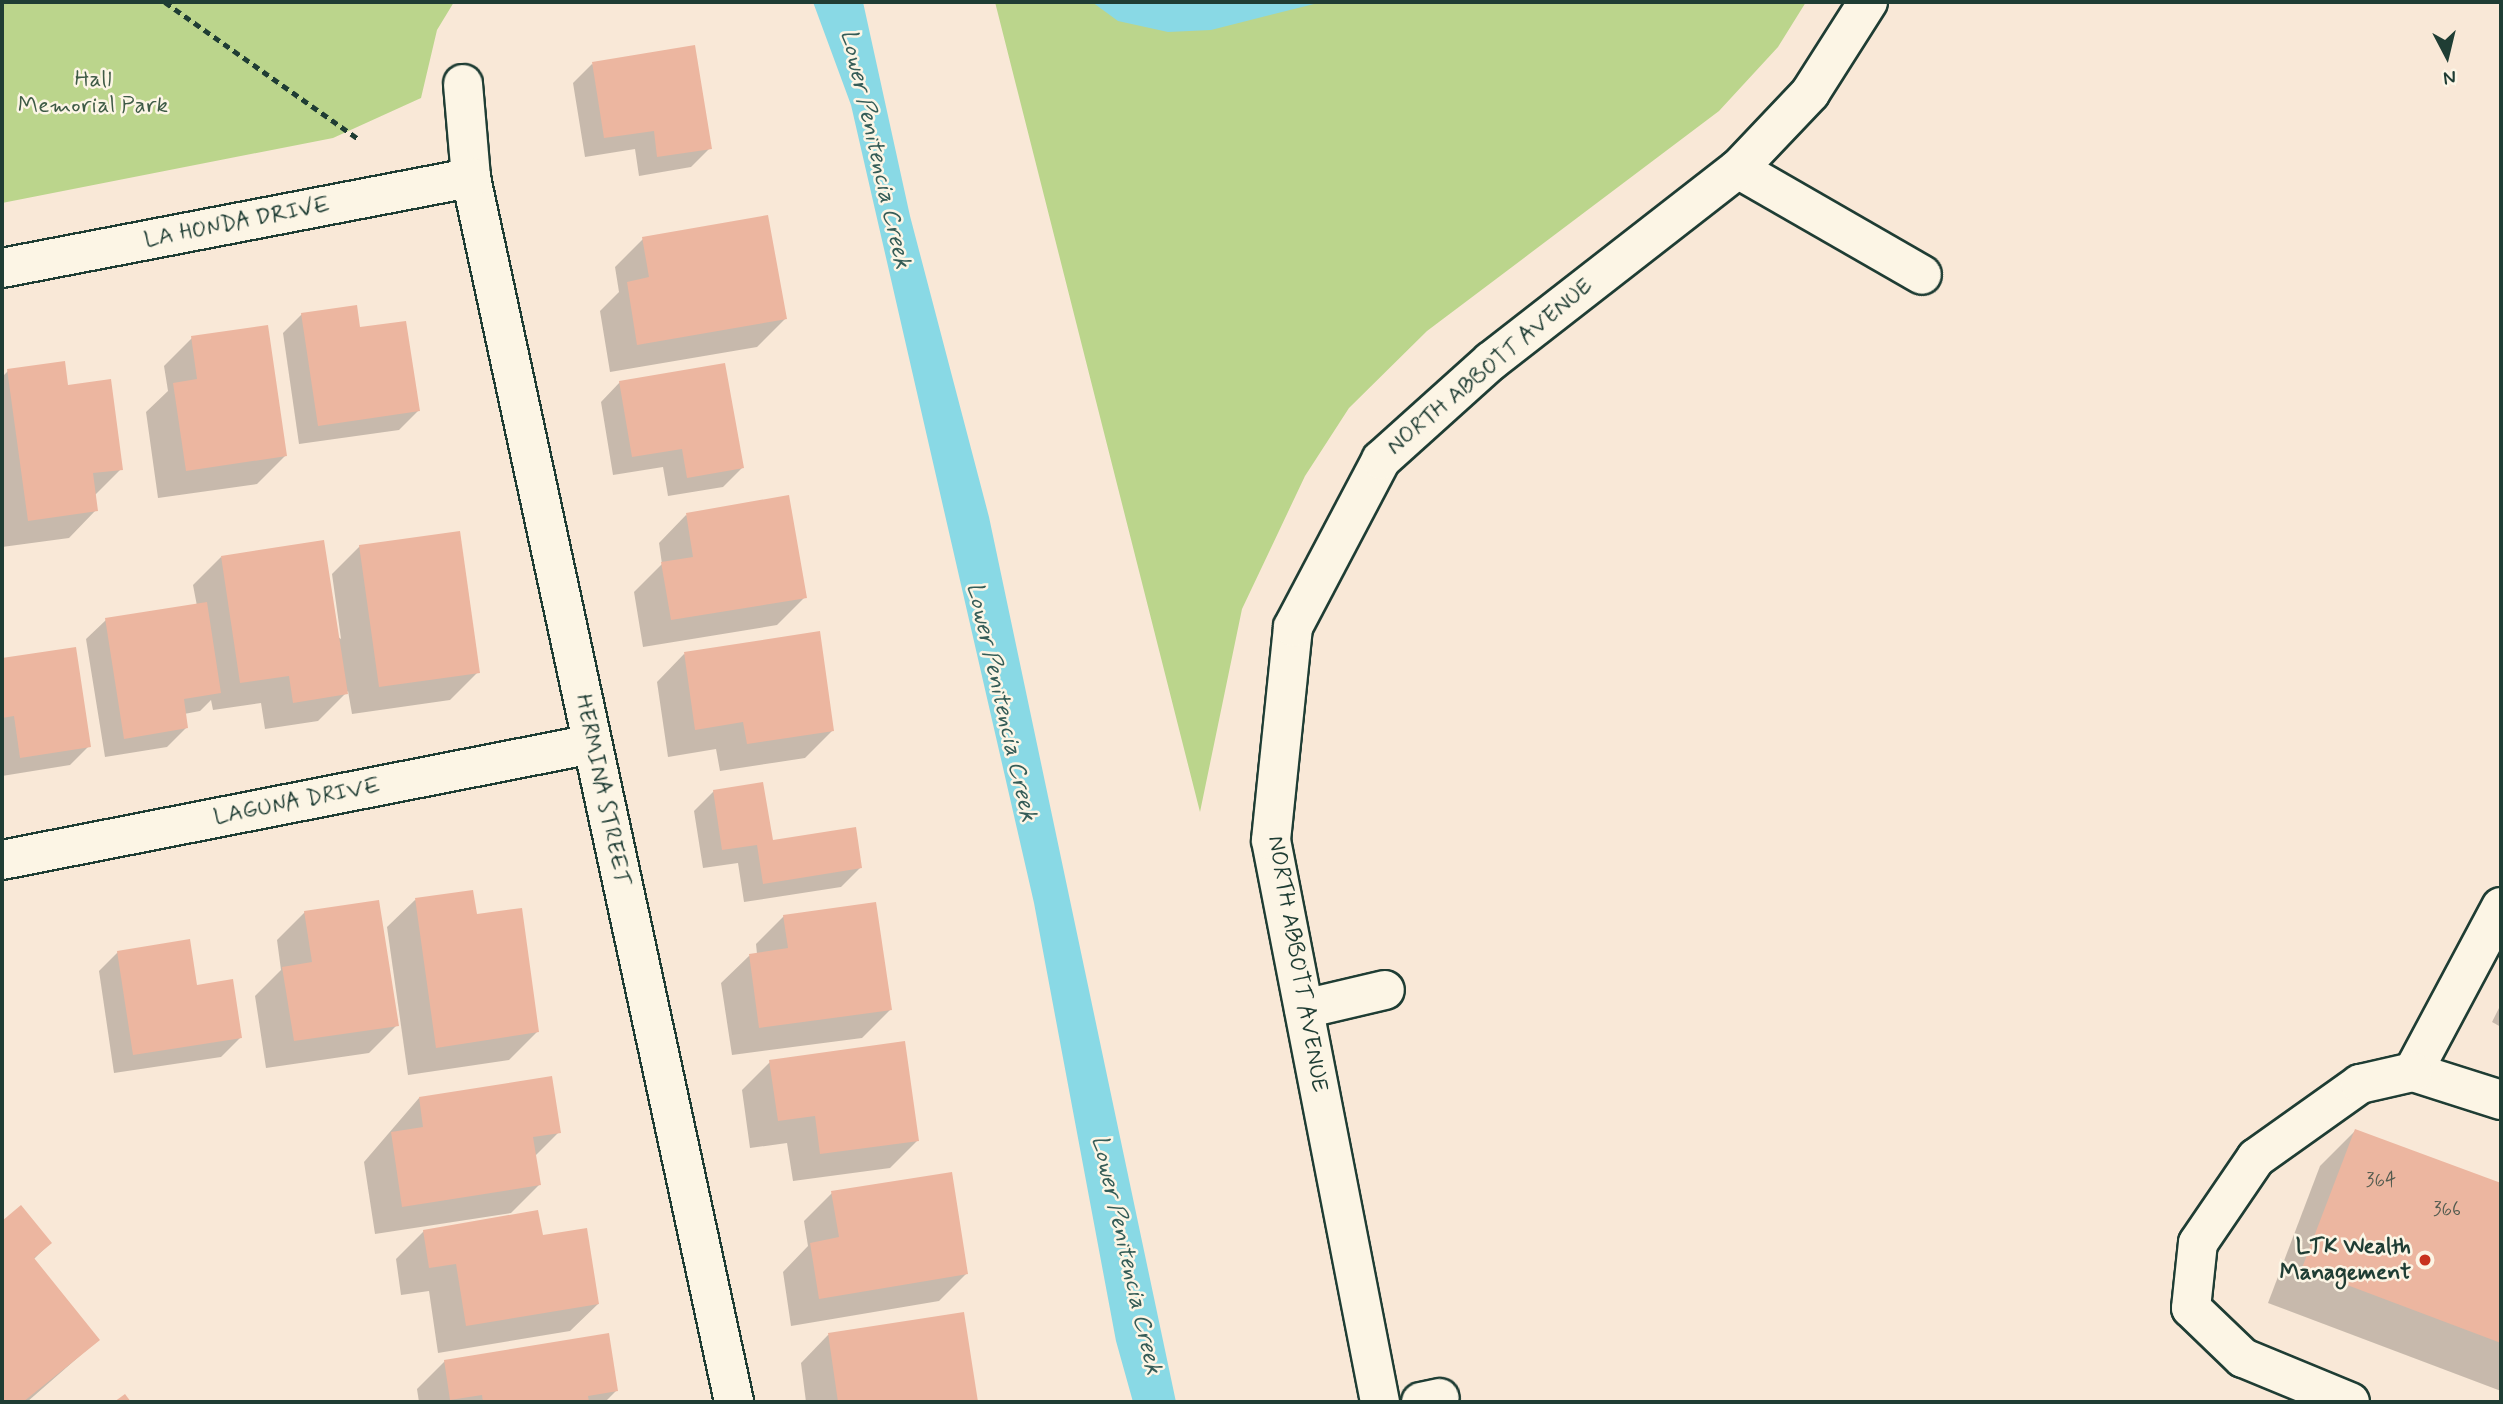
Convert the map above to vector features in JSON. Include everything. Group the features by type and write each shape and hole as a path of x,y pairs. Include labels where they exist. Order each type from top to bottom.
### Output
{"street":[{"name":"NORTH ABBOTT AVENUE","path":"1380,1402 1271,839 1293,626 1381,460 1491,360 1738,169 1810,93 1868,2"},
{"name":"HERMINA STREET","path":"463,84 471,178 734,1402"},
{"path":"1738,169 1922,275"},
{"name":"LA HONDA DRIVE","path":"2,268 471,178"},
{"name":"LAGUNA DRIVE","path":"2,860 592,744"},
{"path":"2413,1072 2501,907"},
{"path":"1304,1009 1385,990"},
{"path":"2350,1402 2243,1358 2191,1308 2198,1243 2256,1158 2360,1084 2413,1072 2501,1100"}],"path":[{"path":"164,2 360,140"}],"green space":[{"name":"Hall Memorial Park","path":"2,2 454,2 437,30 421,98 333,138 2,203"},
{"path":"995,2 1806,2 1778,47 1719,111 1427,331 1349,408 1305,476 1242,609 1200,812"}],"water":[{"name":"Lower Penitencia Creek","path":"813,2 863,2 910,216 989,517 1176,1402 1133,1402 1116,1341 1034,903 851,105"},
{"path":"1092,2 1322,2 1211,30 1168,32 1118,21"}],"building":[{"path":"695,45 712,149 657,157 654,131 604,138 592,62"},
{"path":"768,215 787,319 637,345 627,282 649,277 642,237"},
{"path":"357,305 360,327 406,321 420,411 318,426 301,313"},
{"path":"268,325 287,456 186,471 173,383 197,379 191,336"},
{"path":"65,361 68,385 111,379 123,470 93,473 98,511 28,521 7,369"},
{"path":"725,363 744,468 687,478 682,449 632,457 619,381"},
{"path":"789,495 807,598 671,620 661,562 693,557 686,513"},
{"path":"460,531 480,673 379,687 359,545"},
{"path":"324,540 348,694 293,703 289,676 240,683 221,556"},
{"path":"207,602 221,693 184,699 188,728 124,739 105,618"},
{"path":"820,631 834,731 747,744 743,722 695,730 684,652"},
{"path":"76,647 91,747 20,758 14,716 2,718 2,658"},
{"path":"763,782 773,840 856,827 862,868 763,884 757,845 722,850 713,790"},
{"path":"473,890 477,914 522,908 539,1032 436,1048 415,898"},
{"path":"379,900 399,1026 294,1041 282,967 312,962 304,911"},
{"path":"876,902 892,1010 759,1028 749,954 788,948 783,915"},
{"path":"190,939 197,985 233,979 242,1038 133,1055 117,951"},
{"path":"905,1041 919,1141 820,1154 815,1116 778,1121 769,1060"},
{"path":"552,1076 561,1133 533,1137 541,1185 402,1207 391,1132 423,1127 419,1097"},
{"path":"2355,1129 2501,1183 2501,1343 2302,1268"},
{"path":"952,1172 968,1274 819,1299 810,1243 839,1237 831,1191"},
{"path":"21,1205 52,1243 34,1258 100,1340 23,1402 2,1402 2,1221"},
{"path":"538,1210 543,1235 587,1228 599,1304 466,1326 456,1264 429,1268 423,1230"},
{"path":"964,1312 978,1402 838,1402 828,1333"},
{"path":"609,1333 618,1391 588,1396 589,1402 483,1402 482,1395 450,1400 444,1360"},
{"path":"125,1394 131,1402 114,1402"}],"place":[{"name":"LTK Wealth Management","path":"2425,1260"}]}
